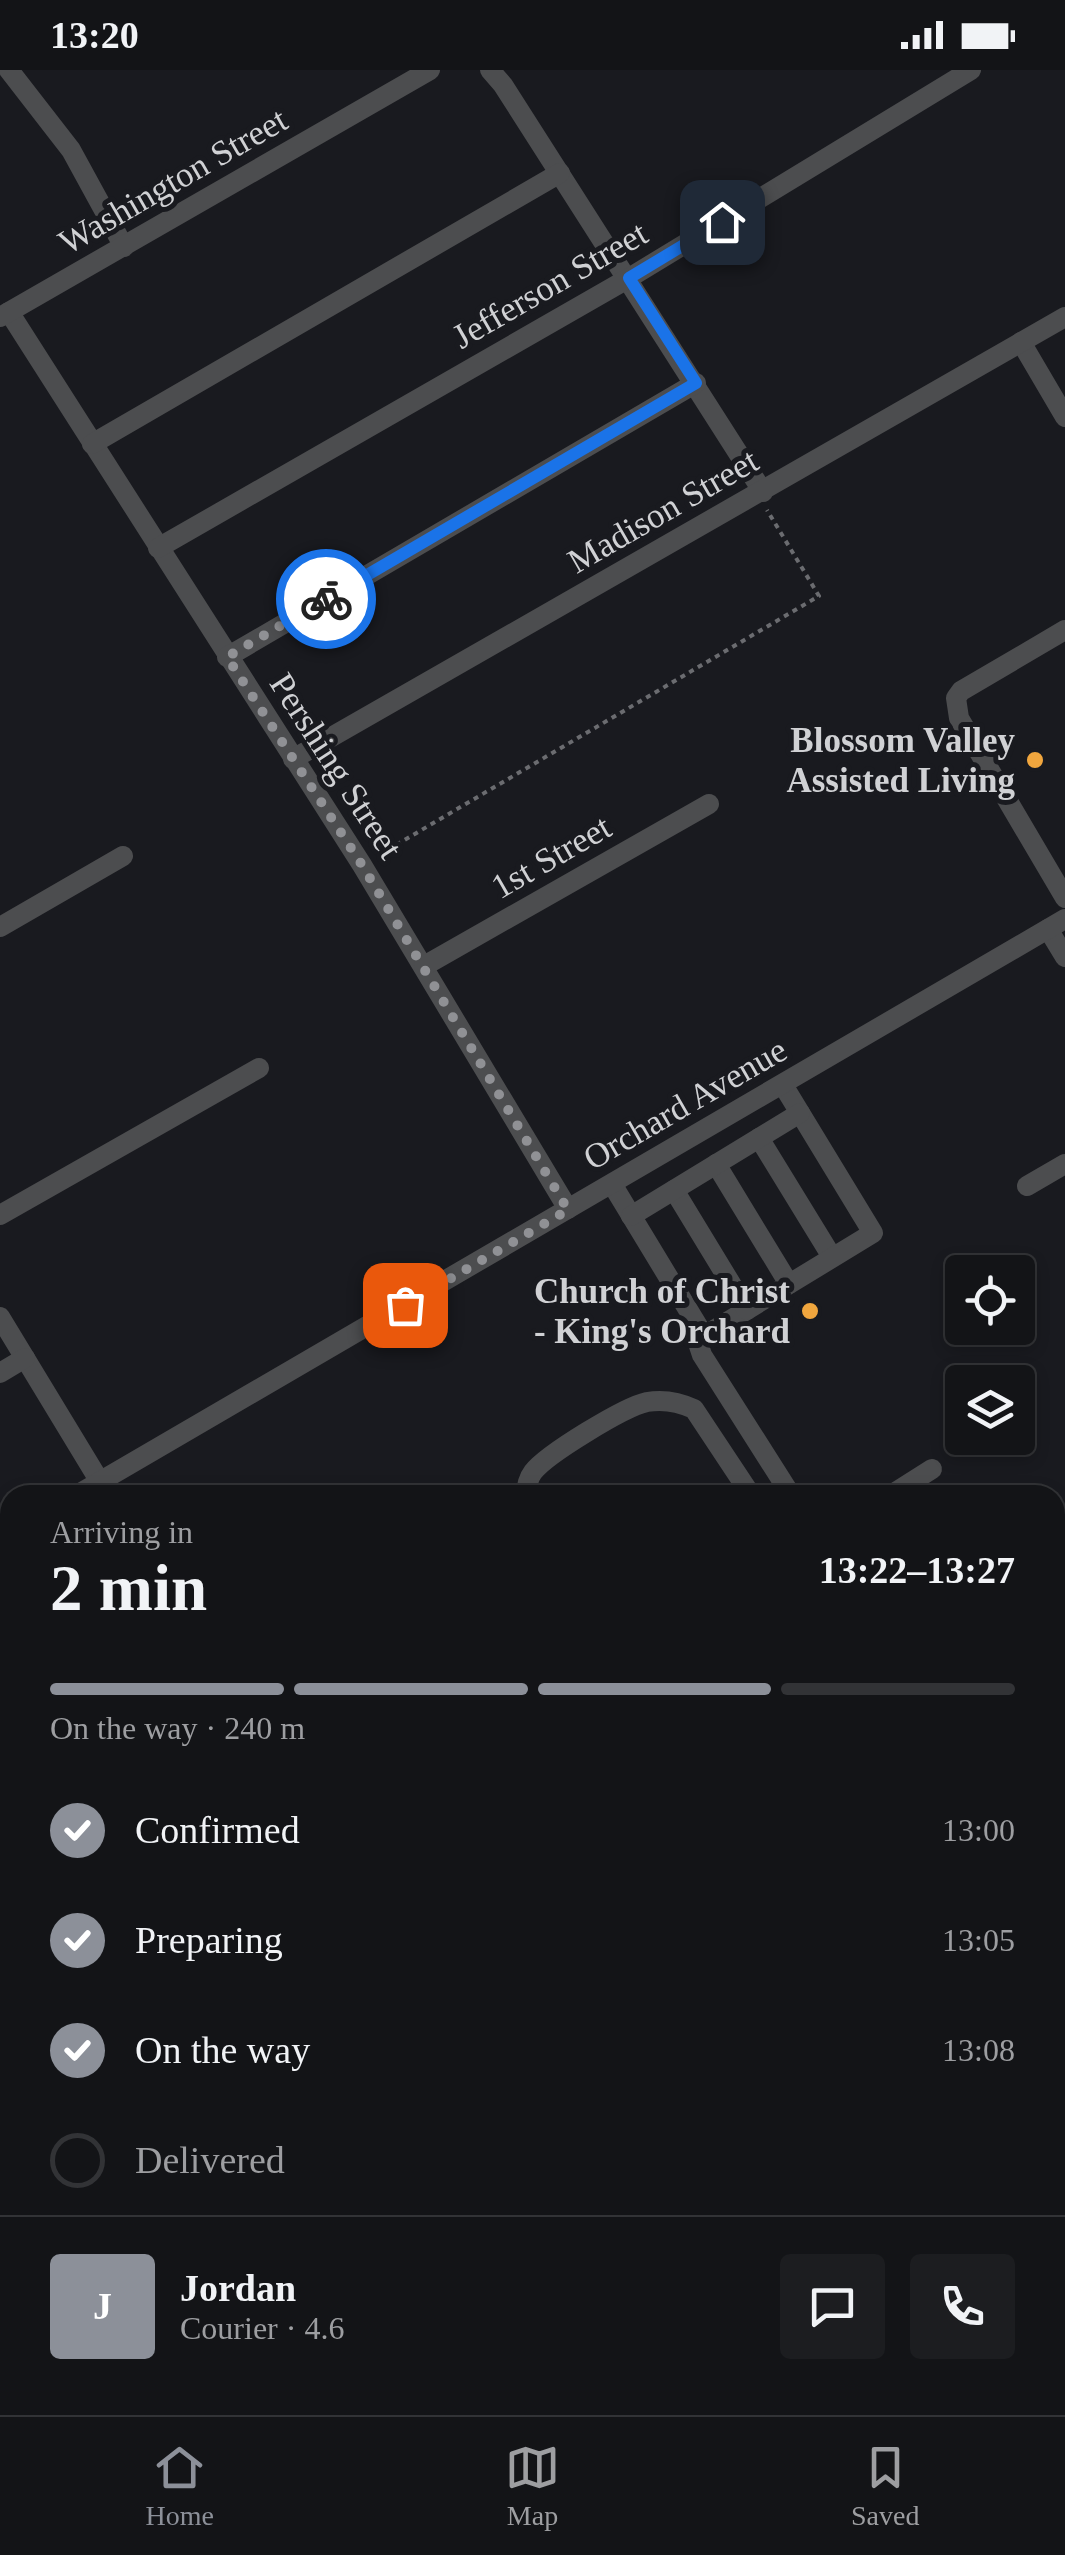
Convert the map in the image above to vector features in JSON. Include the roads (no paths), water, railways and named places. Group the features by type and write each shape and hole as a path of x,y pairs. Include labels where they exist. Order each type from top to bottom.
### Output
{"street":[{"path":"8,70 72,150 124,247"},
{"name":"Washington Street","path":"4,315 430,70"},
{"path":"490,70 629,278 762,492"},
{"name":"Jefferson Street","path":"158,548 629,278 971,70"},
{"path":"92,444 560,173"},
{"name":"Pershing Street","path":"4,315 92,444 362,865 568,1210"},
{"name":"Madison Street","path":"292,759 1065,317"},
{"path":"1021,342 1065,417"},
{"path":"227,657 696,383"},
{"path":"1065,630 961,690 956,698 959,718 1057,864 1065,898"},
{"name":"1st Street","path":"424,966 710,804"},
{"path":"0,927 124,856"},
{"path":"1057,924 1065,957"},
{"name":"Orchard Avenue","path":"109,1485 1057,924"},
{"path":"0,1215 259,1068"},
{"path":"783,1085 872,1233 704,1336 699,1346 785,1485"},
{"path":"631,1216 800,1113"},
{"path":"760,1138 832,1257"},
{"path":"716,1164 789,1284"},
{"path":"1027,1186 1065,1164"},
{"path":"612,1184 704,1336"},
{"path":"674,1190 746,1310"},
{"path":"0,1317 102,1485"},
{"path":"0,1373 25,1358"},
{"path":"527,1485 534,1470 549,1458 628,1408 663,1401 694,1409 743,1485"},
{"path":"907,1485 932,1470"}],"place":[{"name":"Blossom Valley Assisted Living","path":"1035,760"},
{"name":"Church of Christ - King's Orchard","path":"810,1311"}]}
